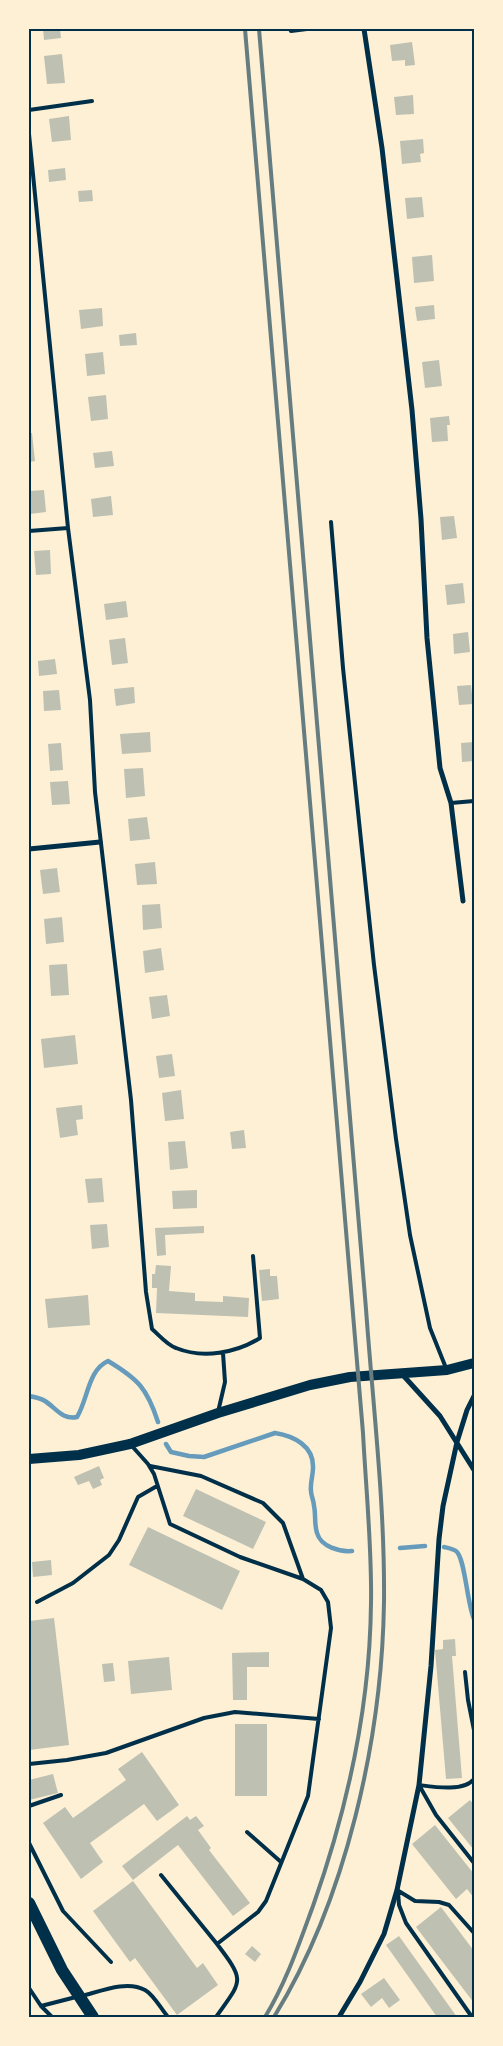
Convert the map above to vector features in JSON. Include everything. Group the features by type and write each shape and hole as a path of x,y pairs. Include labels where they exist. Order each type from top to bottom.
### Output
{"main road":[{"path":"29,1459 79,1455 130,1444 218,1413 310,1385 350,1377 447,1370 474,1363"},
{"path":"29,1903 62,1970 93,2017"}],"street":[{"path":"364,29 382,148 412,410 421,519 427,638 440,768 452,803 462,901"},
{"path":"29,849 100,842"},
{"path":"401,1373 440,1416 474,1470"},
{"path":"339,2017 360,1982 384,1934 397,1890 419,1785 439,1539 444,1506 458,1442 467,1410 474,1396"}],"lane":[{"path":"290,29 291,31 307,29"},
{"path":"29,110 92,101"},
{"path":"29,134 68,528 90,700 94,792 131,1100 142,1221 146,1292 152,1328 175,1348 194,1353 223,1353 249,1345 260,1338 253,1256"},
{"path":"331,522 343,668 374,965 396,1139 410,1235 430,1328 447,1370"},
{"path":"29,531 68,528"},
{"path":"452,803 474,801"},
{"path":"218,1413 225,1382 223,1353"},
{"path":"130,1444 150,1466 168,1519 175,1527 240,1557 303,1579 321,1590 328,1602 330,1628 308,1796 266,1901 258,1912 217,1944"},
{"path":"150,1466 201,1476 263,1503 283,1523 303,1579"},
{"path":"37,1602 73,1583 109,1555 119,1540 138,1497 157,1486"},
{"path":"465,1672 474,1730"},
{"path":"29,1764 106,1753 204,1718 235,1712 319,1719"},
{"path":"419,1785 448,1788 473,1783"},
{"path":"419,1785 436,1815 474,1863"},
{"path":"29,1806 62,1795"},
{"path":"247,1832 266,1851 281,1862"},
{"path":"29,1843 63,1911 110,1962"},
{"path":"161,1875 217,1944 237,1974 238,1986 216,2017"},
{"path":"397,1890 415,1901 440,1902 449,1905 474,1933"},
{"path":"397,1890 399,1905 406,1923 472,2017"},
{"path":"41,2006 124,1986 135,1986 146,1991 168,2017"},
{"path":"29,1988 41,2006 52,2017"}],"building":[{"path":"43,29 60,29 61,38 44,40"},
{"path":"412,42 415,65 405,66 405,60 392,61 390,45"},
{"path":"62,54 65,83 47,84 44,56"},
{"path":"413,95 414,114 396,115 394,97"},
{"path":"69,116 71,140 52,142 49,119"},
{"path":"423,139 424,153 420,154 421,162 402,164 400,141"},
{"path":"65,168 66,180 49,182 48,170"},
{"path":"92,190 93,201 79,202 78,191"},
{"path":"422,197 424,217 407,219 405,198"},
{"path":"432,255 434,281 414,283 412,257"},
{"path":"434,305 435,319 417,321 415,307"},
{"path":"102,308 103,326 81,329 79,310"},
{"path":"136,333 137,345 120,346 119,335"},
{"path":"103,352 105,374 87,376 85,354"},
{"path":"439,360 442,386 425,388 422,362"},
{"path":"106,395 108,419 91,421 88,397"},
{"path":"449,416 450,425 447,425 448,441 432,442 430,418"},
{"path":"29,433 32,433 35,461 29,462"},
{"path":"112,451 114,466 95,468 93,453"},
{"path":"44,490 46,512 30,514 29,491"},
{"path":"111,496 113,515 93,517 91,499"},
{"path":"454,516 457,538 442,540 440,517"},
{"path":"50,550 51,574 36,575 34,551"},
{"path":"463,583 465,603 447,605 445,585"},
{"path":"126,601 128,617 106,620 104,604"},
{"path":"468,632 470,652 454,654 453,634"},
{"path":"125,638 128,663 112,665 109,640"},
{"path":"55,659 57,674 39,676 38,661"},
{"path":"471,685 473,704 459,705 457,686"},
{"path":"134,687 135,703 116,706 114,689"},
{"path":"59,690 61,710 44,711 43,691"},
{"path":"150,732 151,752 122,754 120,734"},
{"path":"474,742 474,761 462,762 461,743"},
{"path":"61,743 63,770 50,771 48,744"},
{"path":"143,768 145,796 126,798 124,769"},
{"path":"68,781 70,804 52,805 50,782"},
{"path":"147,817 150,839 130,841 128,819"},
{"path":"155,862 157,884 137,885 135,864"},
{"path":"57,868 60,892 43,894 40,870"},
{"path":"160,904 162,928 143,930 142,905"},
{"path":"62,917 64,942 46,944 44,919"},
{"path":"161,948 164,970 145,973 143,951"},
{"path":"67,964 69,995 51,996 49,965"},
{"path":"167,995 170,1016 152,1019 149,997"},
{"path":"75,1035 78,1064 44,1068 41,1039"},
{"path":"172,1054 175,1076 159,1078 156,1056"},
{"path":"181,1090 184,1119 165,1121 162,1093"},
{"path":"82,1105 83,1119 76,1120 78,1135 60,1138 56,1108"},
{"path":"244,1130 246,1148 232,1149 230,1132"},
{"path":"185,1141 188,1168 170,1170 168,1142"},
{"path":"102,1178 104,1202 88,1203 85,1179"},
{"path":"197,1190 197,1208 173,1209 172,1191"},
{"path":"107,1224 109,1247 92,1249 90,1225"},
{"path":"204,1226 204,1233 165,1235 166,1255 157,1256 155,1228"},
{"path":"156,1265 171,1266 169,1291 195,1293 195,1301 223,1302 223,1296 249,1298 248,1317 156,1313 157,1288 152,1288 152,1274 155,1274"},
{"path":"270,1269 270,1276 277,1276 279,1299 262,1301 259,1270"},
{"path":"88,1295 90,1325 48,1328 45,1299"},
{"path":"99,1466 104,1478 100,1480 102,1485 93,1489 89,1481 78,1485 74,1477"},
{"path":"196,1489 266,1522 253,1549 183,1516"},
{"path":"148,1527 240,1571 222,1610 129,1565"},
{"path":"51,1560 52,1575 33,1577 32,1562"},
{"path":"54,1618 69,1745 29,1750 29,1621"},
{"path":"455,1639 456,1656 452,1656 462,1778 446,1779 435,1650 443,1649 443,1640"},
{"path":"269,1652 269,1667 247,1667 247,1700 233,1700 232,1653"},
{"path":"169,1657 172,1690 131,1694 128,1661"},
{"path":"113,1663 115,1681 104,1682 102,1664"},
{"path":"235,1724 267,1724 267,1796 235,1796"},
{"path":"142,1752 179,1805 157,1821 144,1804 90,1843 103,1862 81,1879 43,1823 65,1807 73,1818 126,1780 118,1769"},
{"path":"53,1774 58,1793 29,1800 29,1780"},
{"path":"470,1800 474,1805 474,1850 448,1818"},
{"path":"187,1816 190,1820 196,1816 204,1826 198,1830 211,1848 209,1850 250,1903 233,1916 178,1845 133,1880 122,1866"},
{"path":"435,1825 474,1874 474,1898 467,1889 456,1899 412,1844"},
{"path":"133,1881 197,1968 203,1963 218,1985 177,2015 135,1958 130,1962 93,1911"},
{"path":"441,1907 474,1951 474,2003 416,1927"},
{"path":"399,1936 457,2017 437,2017 386,1945"},
{"path":"252,1946 261,1954 255,1962 245,1954"},
{"path":"384,1978 400,2000 389,2008 382,1998 371,2007 361,1994"}],"waterway":[{"path":"29,1396 45,1401 67,1417 77,1417 92,1378 101,1365 108,1361 127,1373 140,1386 150,1401 158,1422"},
{"path":"166,1444 171,1452 204,1457 275,1433 302,1443 312,1460 311,1493 315,1509 316,1530 319,1538 332,1548 352,1551"},
{"path":"400,1548 425,1546"},
{"path":"444,1547 455,1550 462,1562 474,1619"}],"railway":[{"path":"245,29 363,1433 371,1582 370,1642 366,1680 361,1719 346,1795 313,1906 286,1977 265,2017"},
{"path":"259,29 375,1418 384,1565 382,1654 376,1708 367,1763 355,1817 340,1870 321,1922 299,1971 274,2017"}]}
